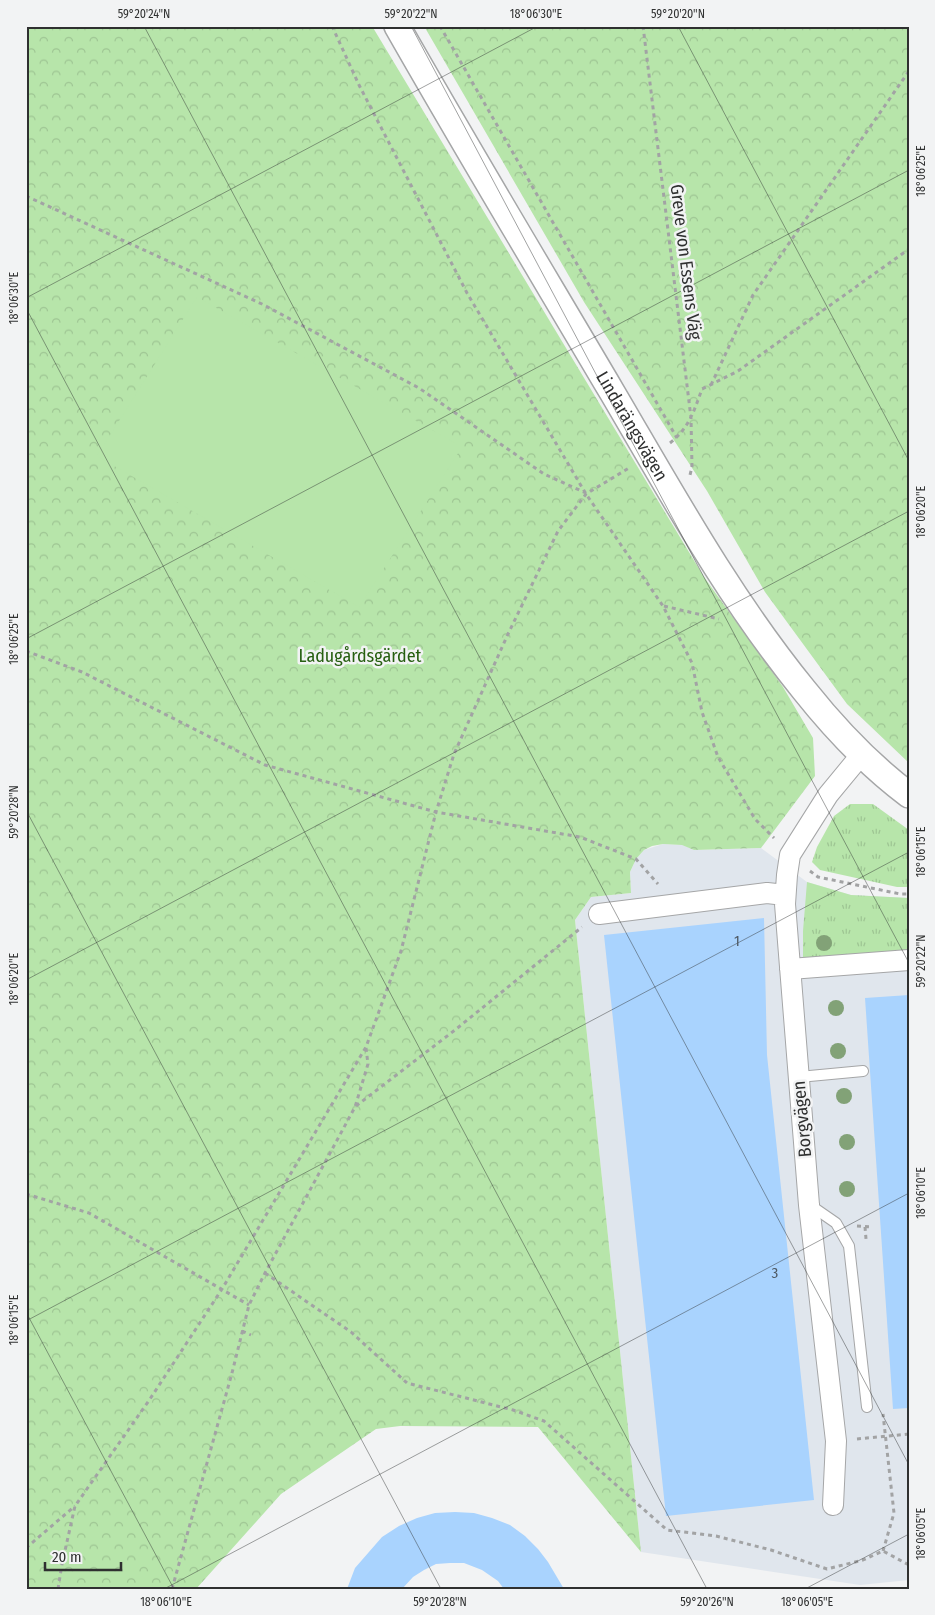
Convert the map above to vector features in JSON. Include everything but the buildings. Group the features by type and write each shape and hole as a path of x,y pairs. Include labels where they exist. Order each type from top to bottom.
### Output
{"street":[{"name":"Lindarängsvägen","path":"397,26 672,493 742,607 775,655 817,706 861,755 909,795"},
{"name":"Borgvägen","path":"833,1505 836,1441 809,1205 785,895 790,855 828,795 861,755"},
{"path":"599,914 767,893 785,895"},
{"path":"790,969 909,960"}],"lane":[{"path":"799,1078 863,1071"},
{"path":"809,1205 836,1223 849,1246 867,1407"}],"path":[{"path":"332,26 360,85 467,293 586,494 664,606 692,663 702,712 718,757 754,819 790,855 818,877 900,894 909,894"},
{"path":"440,26 677,438"},
{"name":"Greve von Essens Väg","path":"643,26 691,418 692,467 689,480 672,493"},
{"path":"711,385 753,295 909,71"},
{"path":"26,196 262,304 419,388 544,474 586,494"},
{"path":"665,447 682,434 691,418 702,389 738,371 909,248"},
{"path":"26,1548 75,1506 150,1399 222,1289 366,1047 401,951 436,812 454,754 508,634 558,532 586,494 632,466"},
{"path":"664,606 721,620"},
{"path":"26,651 82,672 265,765 436,812 580,837 636,859"},
{"path":"355,1106 455,1030 599,914"},
{"path":"172,1589 230,1382 249,1305 355,1106 368,1064 366,1047"},
{"path":"26,1194 89,1213 249,1305"},
{"path":"265,1274 351,1332 407,1384 513,1410 544,1421 631,1496 667,1530 716,1536 771,1550 827,1569 863,1560 883,1551 909,1565"},
{"path":"242,1331 251,1335"},
{"path":"836,1441 909,1434"},
{"path":"58,1589 75,1506"}],"shaded area":[{"path":"663,844 683,845 694,850 761,848 807,882 851,895 909,898 909,1580 860,1585 641,1552 575,920 591,897 631,893 630,872 636,859 644,850"}],"green space":[{"name":"Ladugårdsgärdet","path":"26,26 372,26 704,577 783,687 813,738 815,776 761,848 694,850 682,845 663,844 652,846 644,850 636,859 630,872 631,893 591,897 575,920 641,1552 538,1427 400,1426 376,1429 281,1494 196,1589 26,1589"},
{"path":"424,26 909,26 909,763 847,704 765,592 707,491 584,302"},
{"path":"197,297 462,447 359,607 97,456"},
{"path":"850,804 873,804 909,830 909,887 897,887 820,870 812,862 817,847 834,816"},
{"path":"807,882 851,895 909,898 909,951 803,959"}]}
